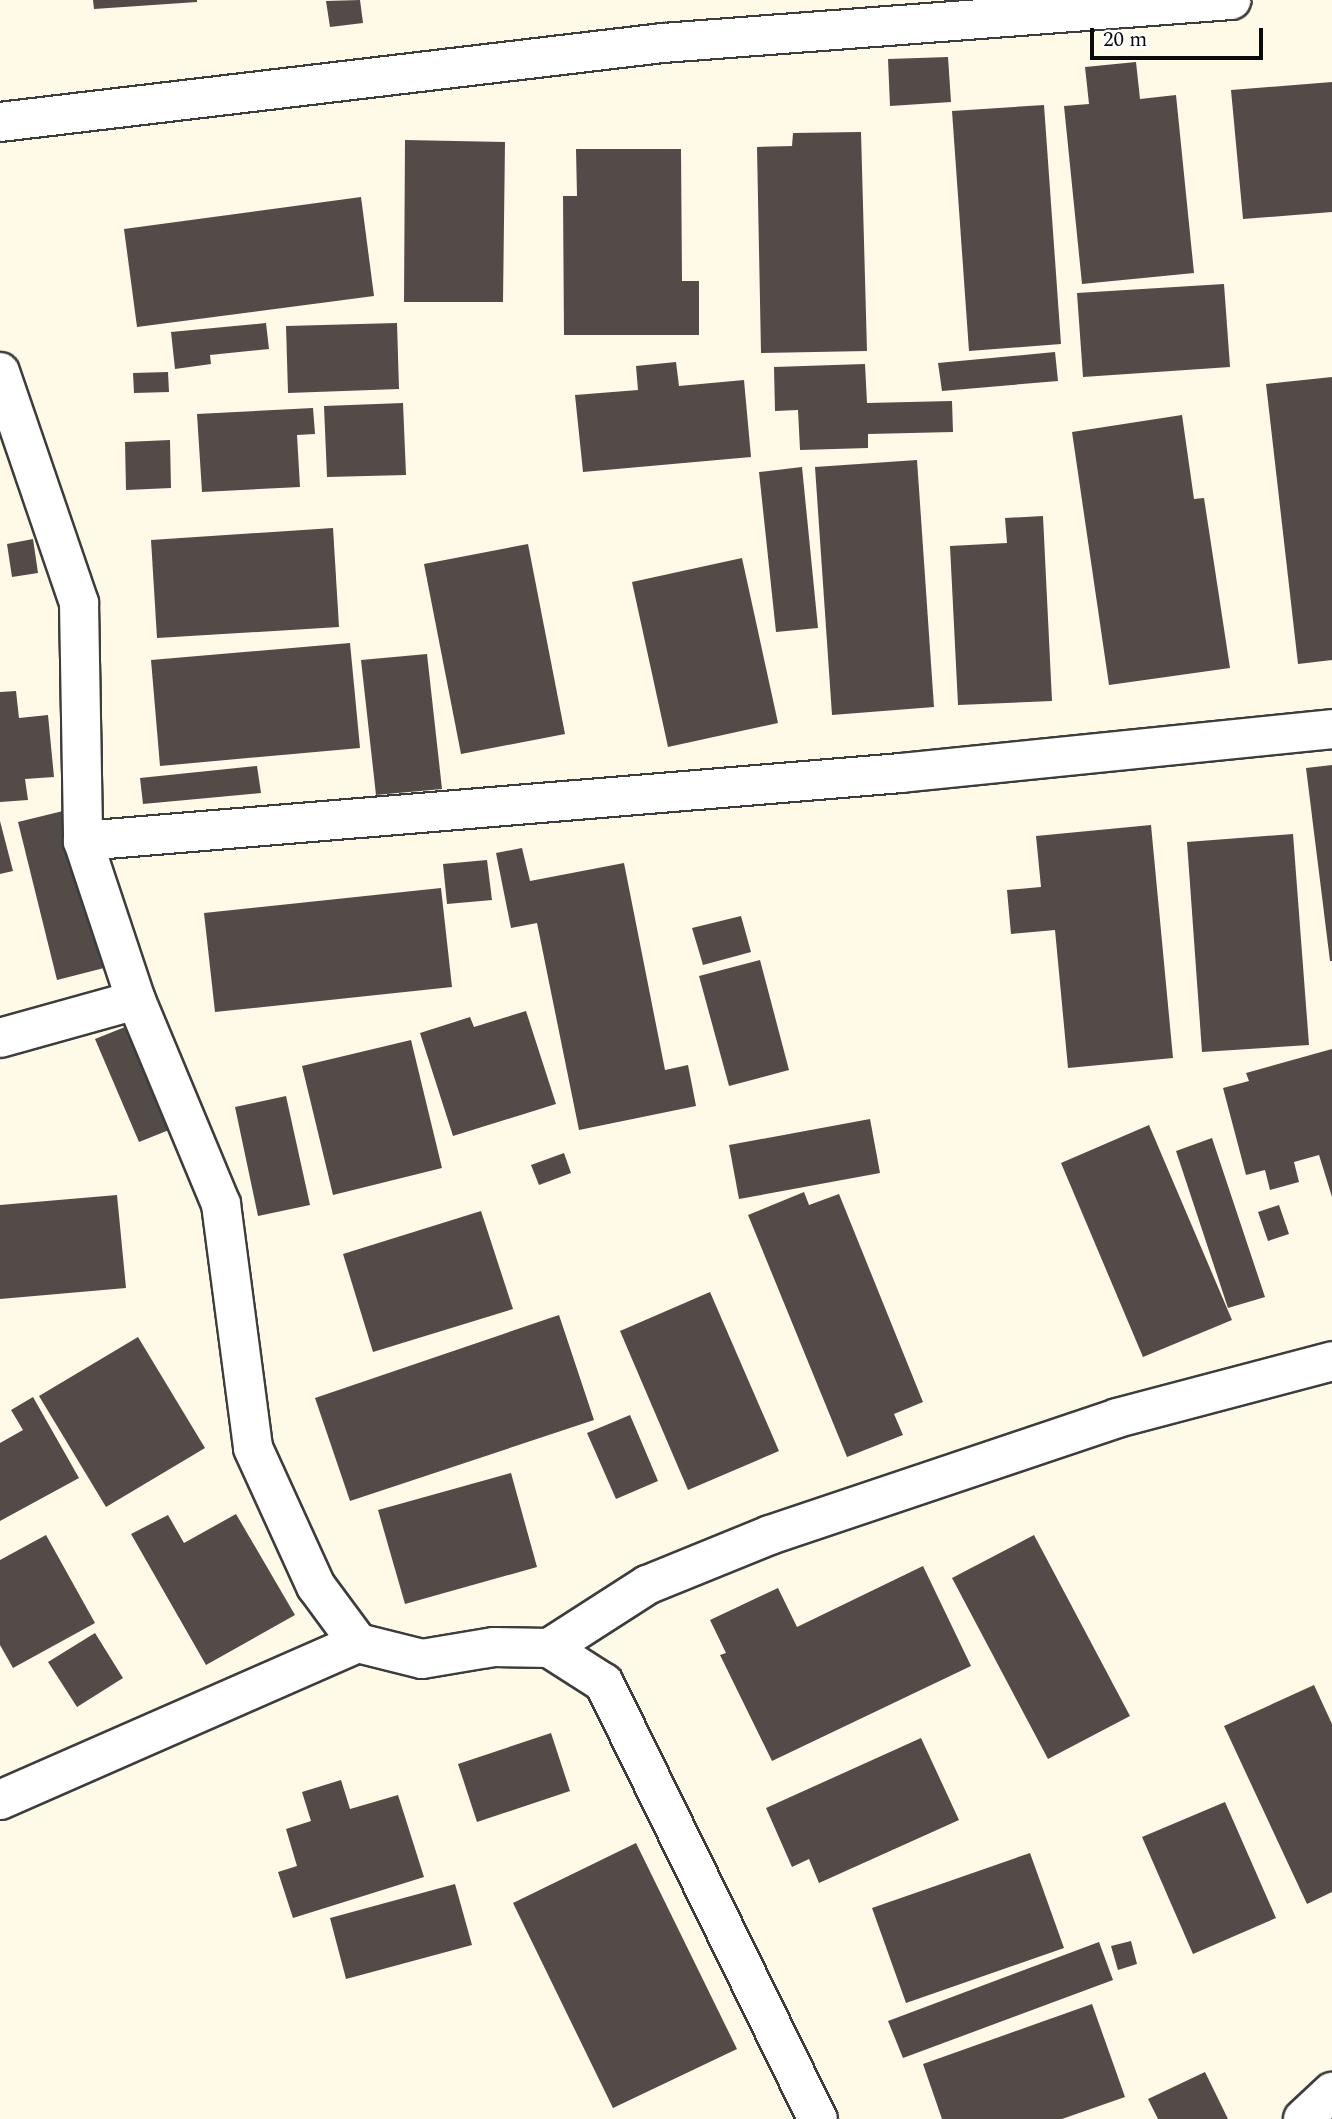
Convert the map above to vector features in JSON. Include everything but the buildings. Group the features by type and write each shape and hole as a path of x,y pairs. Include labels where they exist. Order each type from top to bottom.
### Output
{"street":[{"path":"0,122 663,43 1231,0"},
{"path":"0,372 79,603 83,841 136,1000 221,1204 253,1448 316,1586 358,1643"},
{"path":"83,841 901,773 1332,729"},
{"path":"0,1038 136,1000"},
{"path":"549,1648 647,1585 770,1535 1117,1418 1332,1361"},
{"path":"0,1800 358,1643 422,1659 494,1647 549,1648 604,1683 818,2119"},
{"path":"1303,2119 1332,2092"}]}
